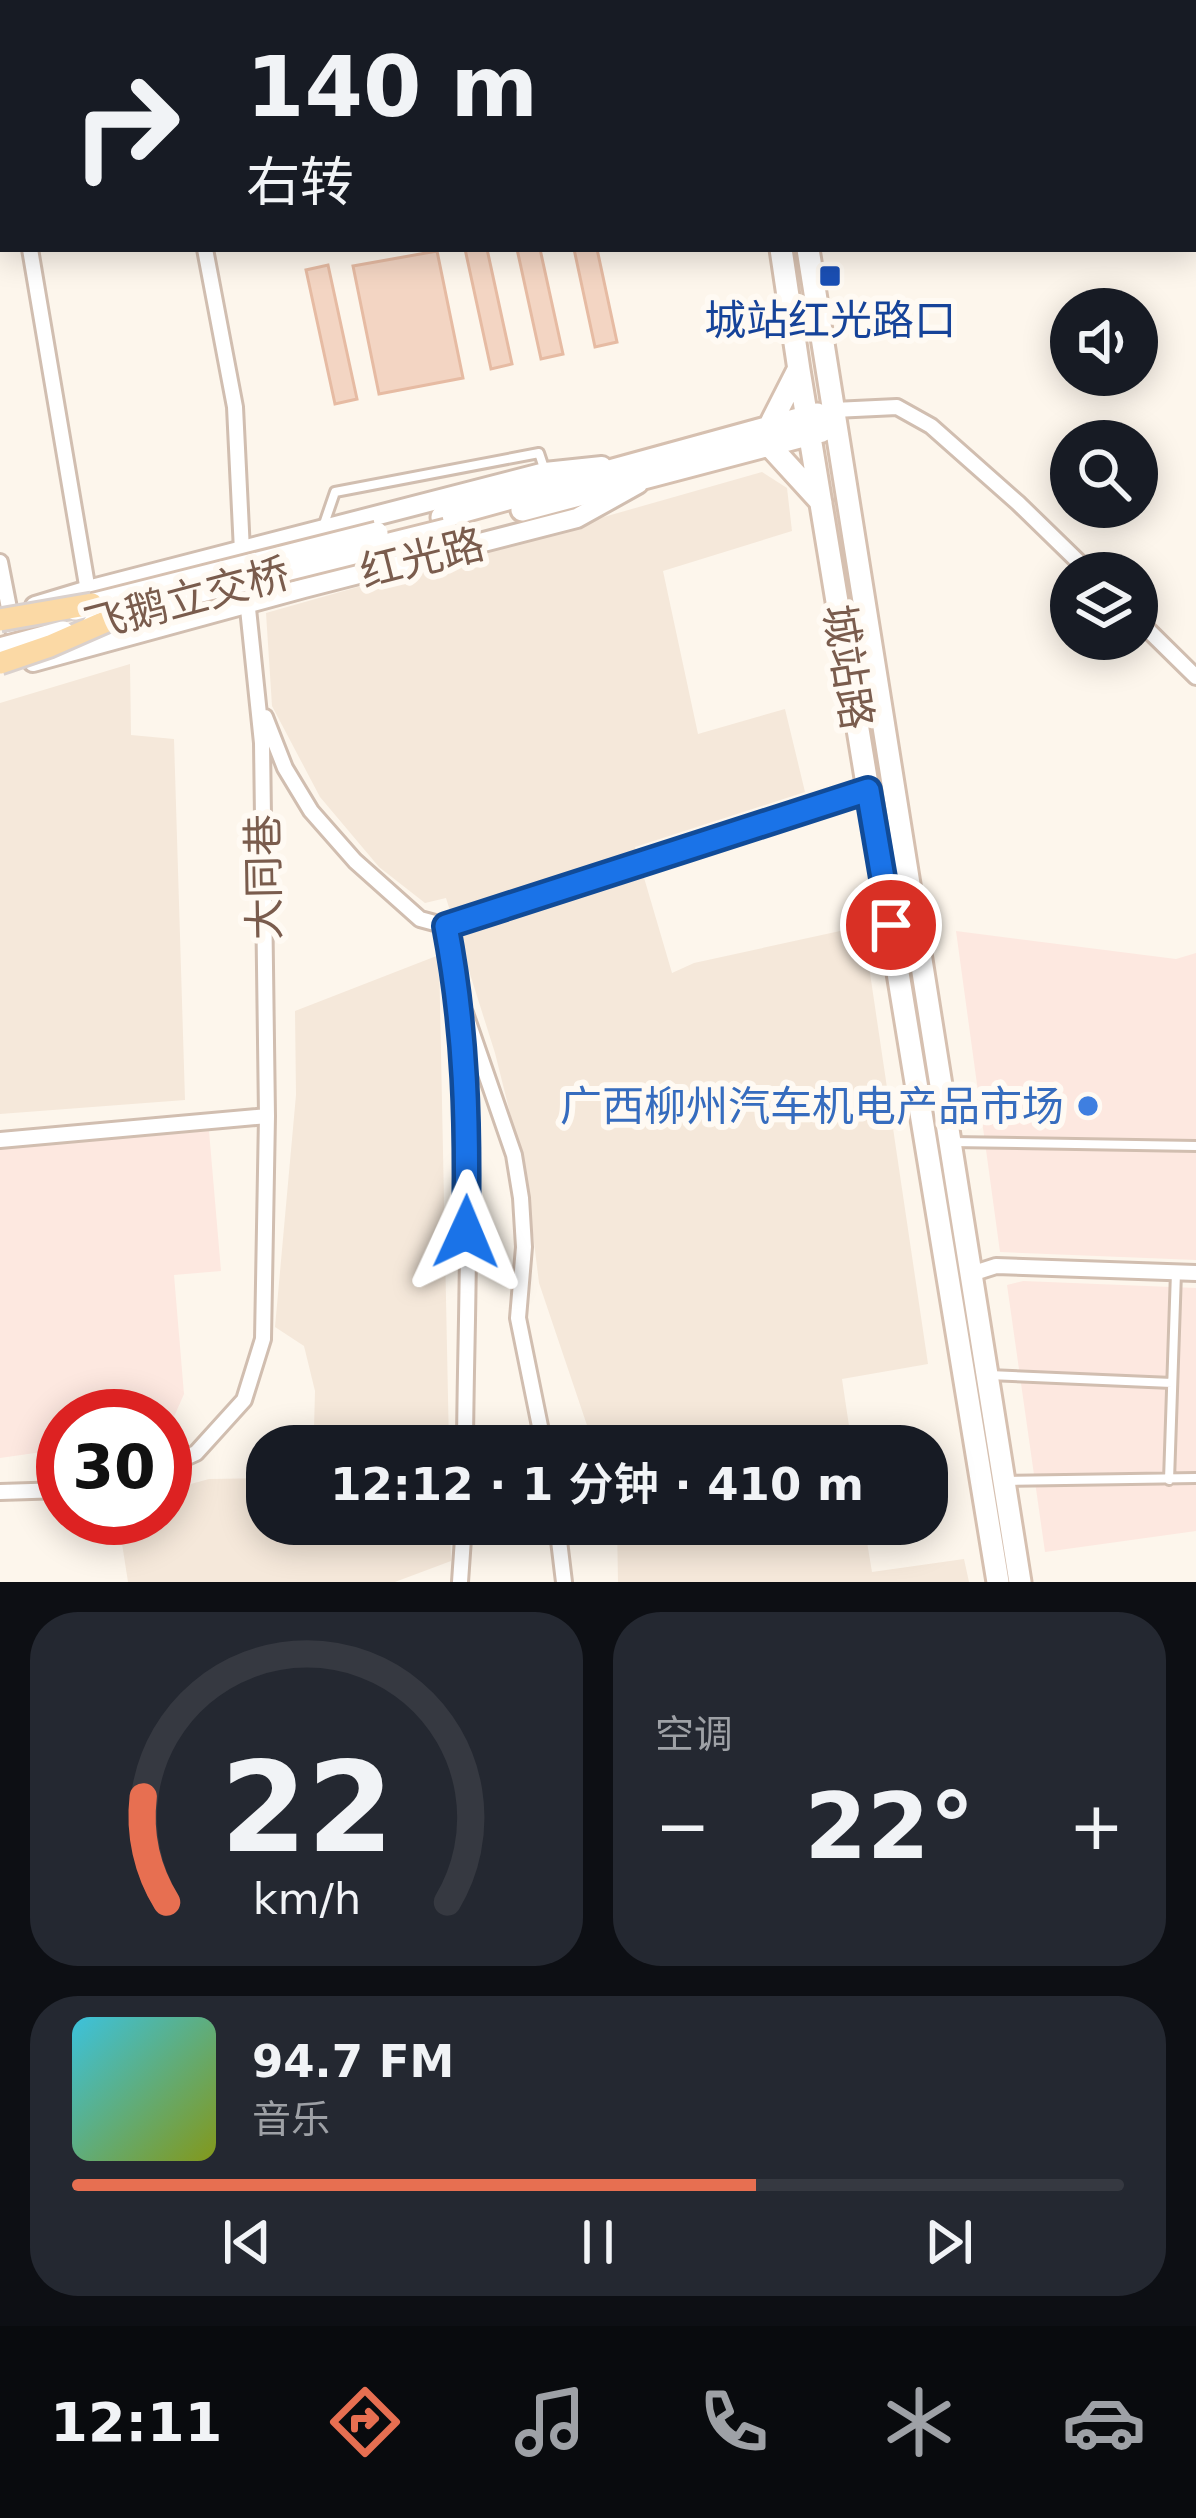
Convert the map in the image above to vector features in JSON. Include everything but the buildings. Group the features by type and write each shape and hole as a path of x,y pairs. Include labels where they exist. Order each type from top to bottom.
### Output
{"main road":[{"name":"城站路","path":"781,252 998,1582"},
{"name":"城站路","path":"808,252 1020,1582"},
{"path":"799,370 769,436 821,502"},
{"name":"红光路","path":"651,468 835,419"},
{"name":"飞鹅立交桥","path":"0,650 95,605 444,524 651,468"},
{"path":"3,620 95,605"},
{"path":"7,667 50,646 95,605"}],"street":[{"path":"31,252 95,605 96,643"},
{"name":"大同巷","path":"192,1455 244,1400 262,1339 267,1116 262,743 246,603 235,407 206,252"},
{"path":"835,419 897,407 931,425 1068,552"},
{"name":"红光路","path":"95,605 242,551 545,472 651,468"},
{"name":"红光路","path":"7,667 577,518 651,468"},
{"path":"0,562 7,667"},
{"path":"1158,639 1196,676"},
{"path":"256,695 284,768 311,811 356,861 420,919 446,926 868,790"},
{"path":"446,926 458,991 467,1103 465,1425"},
{"path":"458,991 514,1155 524,1247 518,1318 540,1425"},
{"path":"0,1141 267,1116"},
{"path":"971,1274 996,1266 1196,1273"},
{"path":"0,1492 36,1491"},
{"path":"460,1582 463,1545"},
{"path":"560,1545 564,1582"}],"lane":[{"path":"322,530 335,491 539,453 545,472"},
{"path":"950,1142 1196,1146"},
{"path":"1169,1480 1176,1272"},
{"path":"988,1375 1172,1383"},
{"path":"1004,1481 1196,1478"}],"shaded area":[{"path":"762,472 787,488 792,531 663,571 698,734 785,709 805,792 635,847 672,973 694,963 863,926 928,1364 842,1379 849,1425 587,1425 539,1283 526,1177 495,1053 446,898 425,903 379,867 320,797 272,706 266,613"},
{"path":"130,664 131,735 174,739 185,1100 0,1114 0,703"},
{"name":"广西柳州汽车机电产品市场","path":"956,931 1176,959 1196,953 1196,1260 1000,1252"},
{"path":"439,955 449,1425 314,1425 315,1391 304,1346 275,1327 296,1095 295,1011"},
{"path":"209,1131 221,1271 174,1275 184,1389 36,1389 36,1453 0,1458 0,1148"},
{"path":"1023,1281 1196,1288 1196,1531 1045,1552 1007,1285"},
{"path":"246,1478 246,1545 451,1545 451,1561 395,1582 128,1582 122,1545 192,1545 192,1484"},
{"path":"617,1545 868,1545 872,1572 964,1559 969,1582 618,1582"}],"place":[{"name":"城站红光路口","path":"830,276"},
{"name":"广西柳州汽车机电产品市场","path":"1088,1106"}],"route":[{"path":"466,1232 467,1103 458,991 446,926 868,790 891,925"}]}
